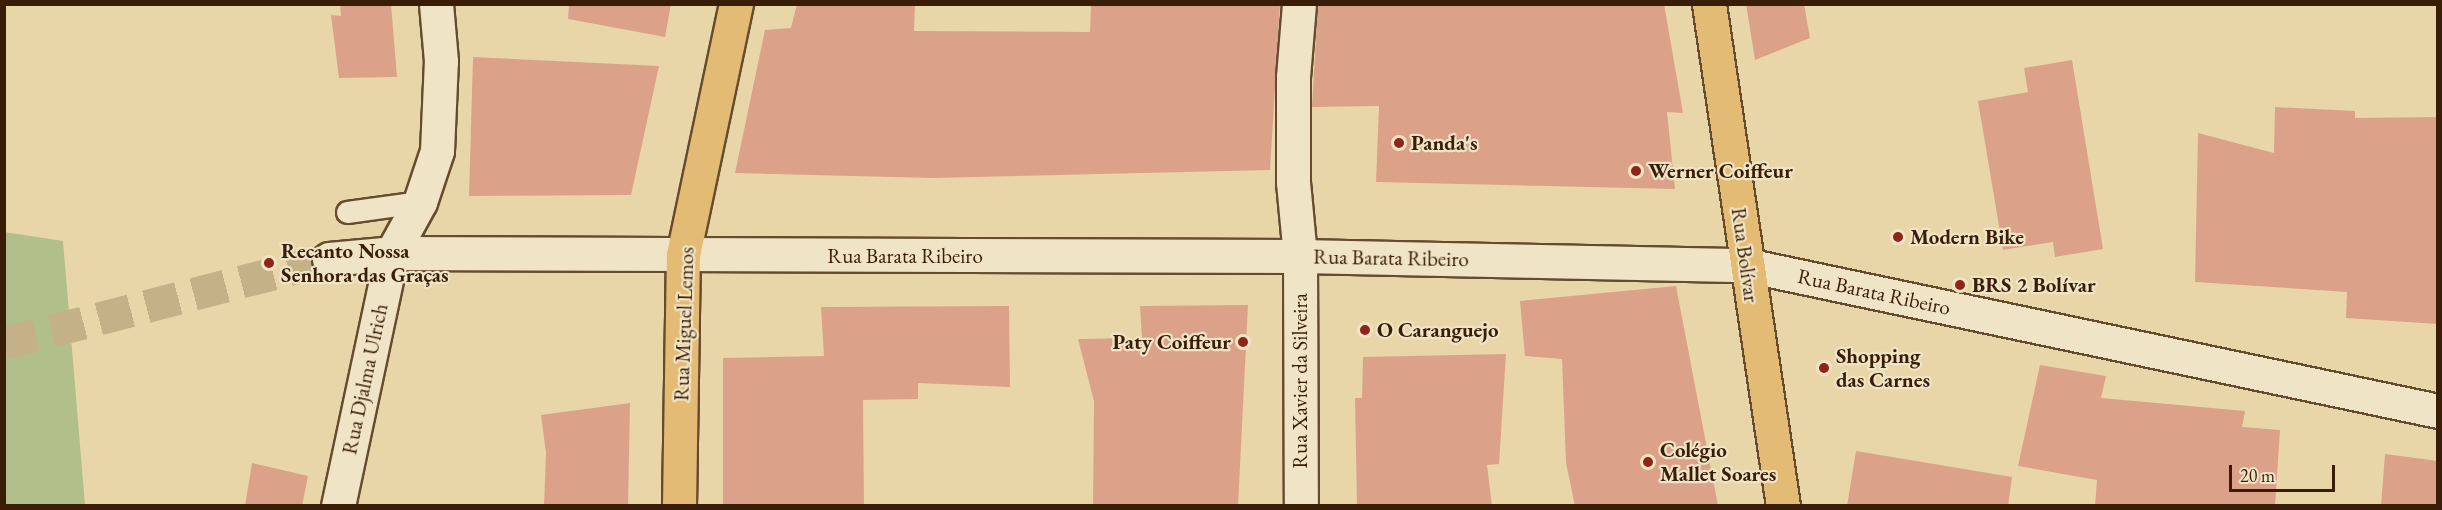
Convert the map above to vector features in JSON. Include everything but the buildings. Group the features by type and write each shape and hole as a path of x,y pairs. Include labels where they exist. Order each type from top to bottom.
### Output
{"main road":[{"name":"Rua Djalma Ulrich","path":"338,506 392,253 420,202 437,151 441,61 436,4"},
{"name":"Rua Miguel Lemos","path":"679,506 683,255 736,4"},
{"name":"Rua Xavier da Silveira","path":"1299,4 1293,77 1293,182 1300,256 1301,506"},
{"name":"Rua Bolívar","path":"1709,4 1783,506"},
{"name":"Rua Barata Ribeiro","path":"329,259 392,253 1300,256 1746,265 2438,411"}],"lane":[{"path":"347,212 420,202"}],"green space":[{"path":"4,232 63,241 85,505 5,505"}],"tunnel":[{"path":"4,343 329,259"}],"place":[{"name":"Panda's","path":"1399,143"},
{"name":"Werner Coiffeur","path":"1636,171"},
{"name":"Modern Bike","path":"1898,237"},
{"name":"Recanto Nossa Senhora das Graças","path":"269,263"},
{"name":"BRS 2 Bolívar","path":"1960,285"},
{"name":"O Caranguejo","path":"1365,330"},
{"name":"Paty Coiffeur","path":"1243,342"},
{"name":"Shopping das Carnes","path":"1824,368"},
{"name":"Colégio Mallet Soares","path":"1648,462"}]}
